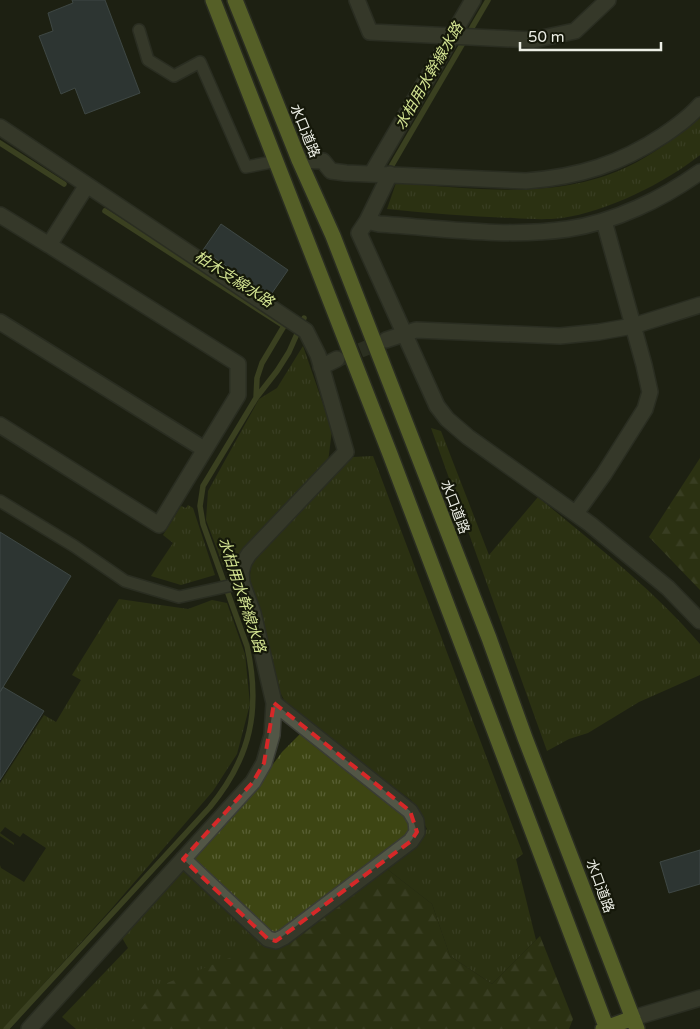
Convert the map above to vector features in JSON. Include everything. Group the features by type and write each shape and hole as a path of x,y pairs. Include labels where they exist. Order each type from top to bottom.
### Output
{"highway":[{"path":"213,0 277,161 605,1028 635,1023"},
{"name":"水口道路","path":"235,0 299,160 333,236 489,638 525,738 635,1023"}],"street":[{"path":"357,0 370,32 533,40 575,31 608,0"},
{"path":"372,174 474,0"},
{"path":"299,160 323,161 332,171 372,174 526,181 555,179 603,167 627,157 677,126 700,105"},
{"path":"0,127 301,327 318,355 346,452 249,554 241,572 238,584 254,613 274,703 272,735 264,763 253,782 29,1029"},
{"path":"367,220 379,224 510,232 570,229 604,221 641,206 664,195 700,172"},
{"path":"390,174 359,233 437,406 447,419 468,437 576,513 668,588 700,621"},
{"path":"49,245 87,185"},
{"path":"0,215 238,364 238,395 159,524 0,425"},
{"path":"576,513 645,409 650,392 604,221"},
{"path":"386,340 416,330 560,336 599,332 633,326 700,305"},
{"path":"0,322 204,449"},
{"path":"321,367 337,359"},
{"path":"183,859 268,939 276,941 284,937 411,841 418,832 416,821 410,811 274,703"},
{"path":"635,1023 700,998"}],"lane":[{"path":"139,30 148,60 174,76 200,62 246,167 277,161"},
{"path":"0,502 74,546 125,581 179,597 238,584"}],"highlighted area":[{"path":"274,703 410,811 417,832 411,841 276,941 268,939 183,859 253,782 264,763"}],"green space":[{"path":"700,118 700,155 653,186 597,210 562,218 544,219 466,216 387,209 396,183 513,190 571,185 600,178 646,157"},
{"path":"303,346 332,430 328,462 238,556 223,565 206,520 208,491 259,399 277,388"},
{"path":"431,428 441,431 489,555 538,497 622,567 682,624 700,644 700,675 639,702 588,733 569,739 547,751"},
{"path":"373,456 523,854 516,859 536,940 492,984 450,956 432,904 387,869 405,854 427,829 411,800 289,710 279,690 249,584 252,557 353,457"},
{"path":"700,458 700,590 649,537"},
{"path":"188,505 193,508 215,575 181,585 151,576 173,543 163,535 181,506 186,508"},
{"path":"119,599 188,609 212,600 227,603 245,654 250,704 237,754 213,791 113,907 3,1029 0,1029 0,865 1,868 24,882 46,848 23,833 20,837 5,827 0,833 0,783 44,715 56,722 81,680 72,675"},
{"path":"300,734 310,736 408,813 415,832 276,939 189,860 265,775 282,752"},
{"path":"0,833 14,843 14,845 0,836"},
{"path":"185,866 267,941 243,962 130,1029 76,1029 62,1017 128,948 121,936"},
{"path":"387,869 432,904 450,956 492,984 540,936 573,1019 569,1029 126,1029 157,987 269,942 286,941"}],"building":[{"path":"72,0 105,0 140,93 85,114 75,88 61,94 39,36 53,31 48,13 73,3"},
{"path":"221,224 288,270 270,296 203,250"},
{"path":"0,532 71,576 0,692"},
{"path":"3,687 44,711 0,780 0,692"},
{"path":"700,850 700,884 669,893 660,862"}],"waterway":[{"name":"水柏用水幹線水路","path":"392,165 488,0"},
{"name":"柏木支線水路","path":"0,143 64,184"},
{"name":"柏木支線水路","path":"105,211 284,326 262,363 257,378 256,398"},
{"name":"水柏用水幹線水路","path":"6,1029 210,807 235,770 243,751 249,731 253,691 247,646 203,524 200,506 203,486 256,398 289,352 304,318"}],"tunnel":[{"path":"339,359 386,340"}]}
